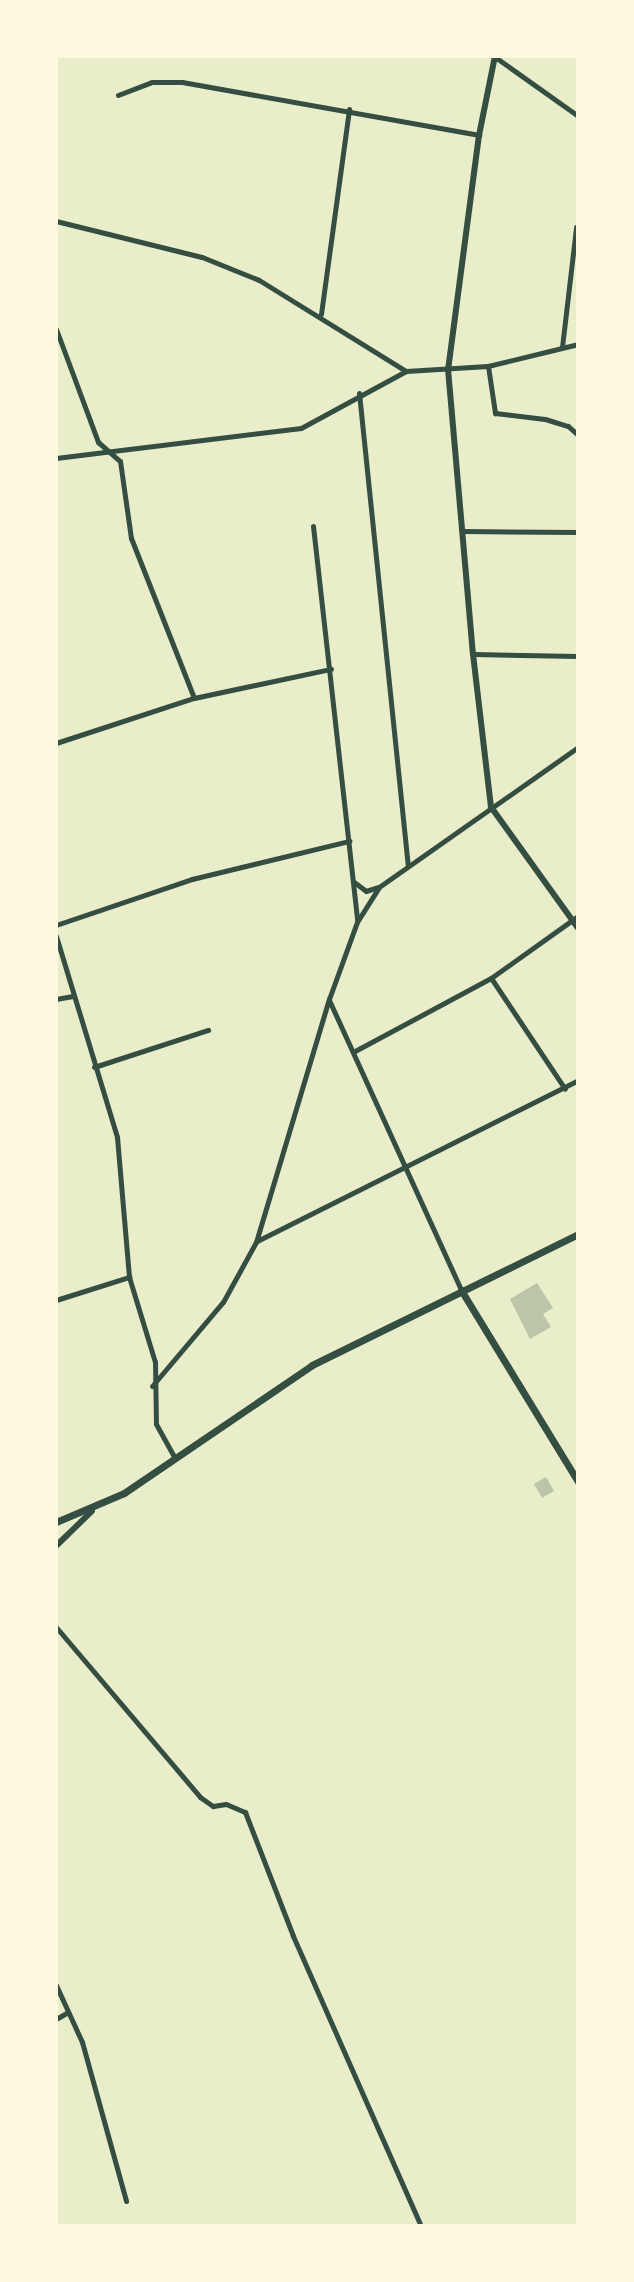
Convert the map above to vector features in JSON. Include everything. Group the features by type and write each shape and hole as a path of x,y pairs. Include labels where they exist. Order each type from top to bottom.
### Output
{"main road":[{"path":"56,1522 92,1511 312,1365 578,1234"},
{"path":"461,1290 578,1482"}],"street":[{"path":"578,116 495,56 479,135 448,369 473,654 491,807 575,918 578,928"},
{"path":"118,95 170,81 349,109 479,135"},
{"path":"321,314 349,109"},
{"path":"56,221 202,257 321,314 406,371"},
{"path":"562,347 576,227"},
{"path":"56,329 98,442 108,454 120,461 131,538 194,698"},
{"path":"56,458 301,428 359,393 406,371 488,366 578,344"},
{"path":"488,366 495,413 545,419 568,426 578,435"},
{"path":"359,393 408,864"},
{"path":"313,526 357,922"},
{"path":"462,531 578,532"},
{"path":"473,654 578,656"},
{"path":"56,743 194,698 331,669"},
{"path":"152,1386 223,1302 256,1242 329,999 357,922 379,887 578,747"},
{"path":"56,925 192,879 349,841"},
{"path":"354,882 366,891 379,887"},
{"path":"353,1052 491,978 575,918"},
{"path":"56,936 124,1170 129,1277 151,1341 156,1424 174,1457"},
{"path":"491,978 565,1089"},
{"path":"56,999 73,996"},
{"path":"329,999 461,1290"},
{"path":"94,1067 208,1030"},
{"path":"256,1242 578,1080"},
{"path":"56,1300 129,1277"},
{"path":"56,1546 92,1511"},
{"path":"56,1627 200,1797 213,1806 226,1804 245,1812 293,1936 421,2226"},
{"path":"56,1985 82,2042 126,2201"},
{"path":"56,2019 68,2012"}],"building":[{"path":"537,1283 553,1308 543,1314 551,1327 530,1339 510,1299"},
{"path":"546,1477 554,1491 542,1498 534,1484"}]}
